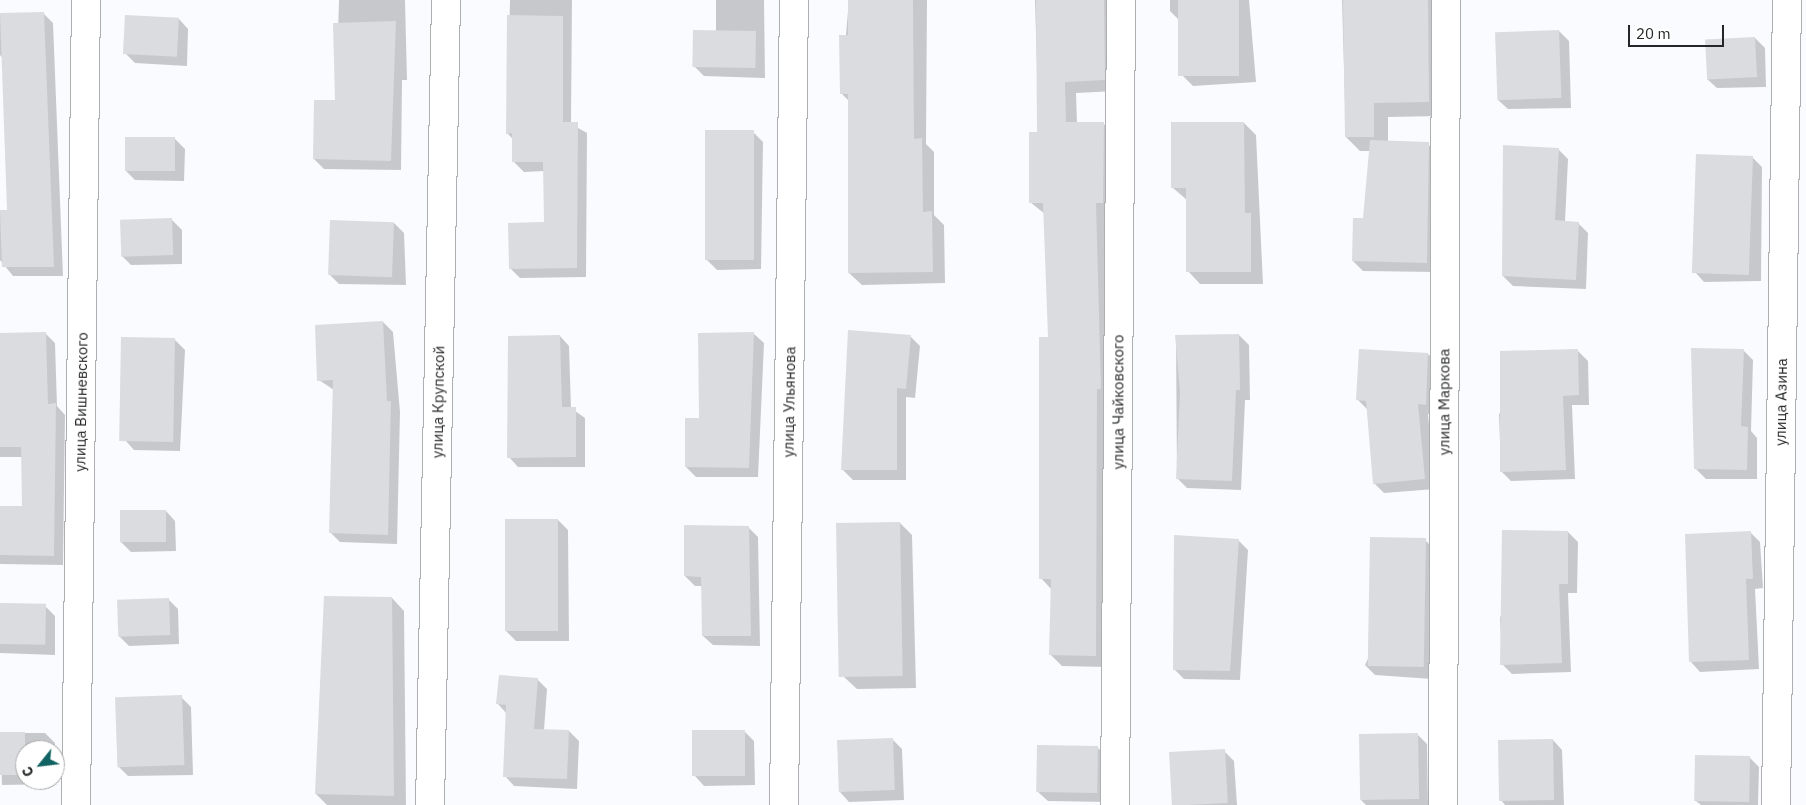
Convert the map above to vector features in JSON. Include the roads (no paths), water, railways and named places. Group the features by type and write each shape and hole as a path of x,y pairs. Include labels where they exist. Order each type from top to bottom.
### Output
{"street":[{"name":"улица Вишневского","path":"76,805 86,0"},
{"name":"улица Крупской","path":"430,805 446,0"},
{"name":"улица Ульянова","path":"784,805 794,0"},
{"name":"улица Чайковского","path":"1115,805 1121,0"},
{"name":"улица Маркова","path":"1443,805 1446,0"},
{"name":"улица Азина","path":"1776,805 1786,0"}]}
